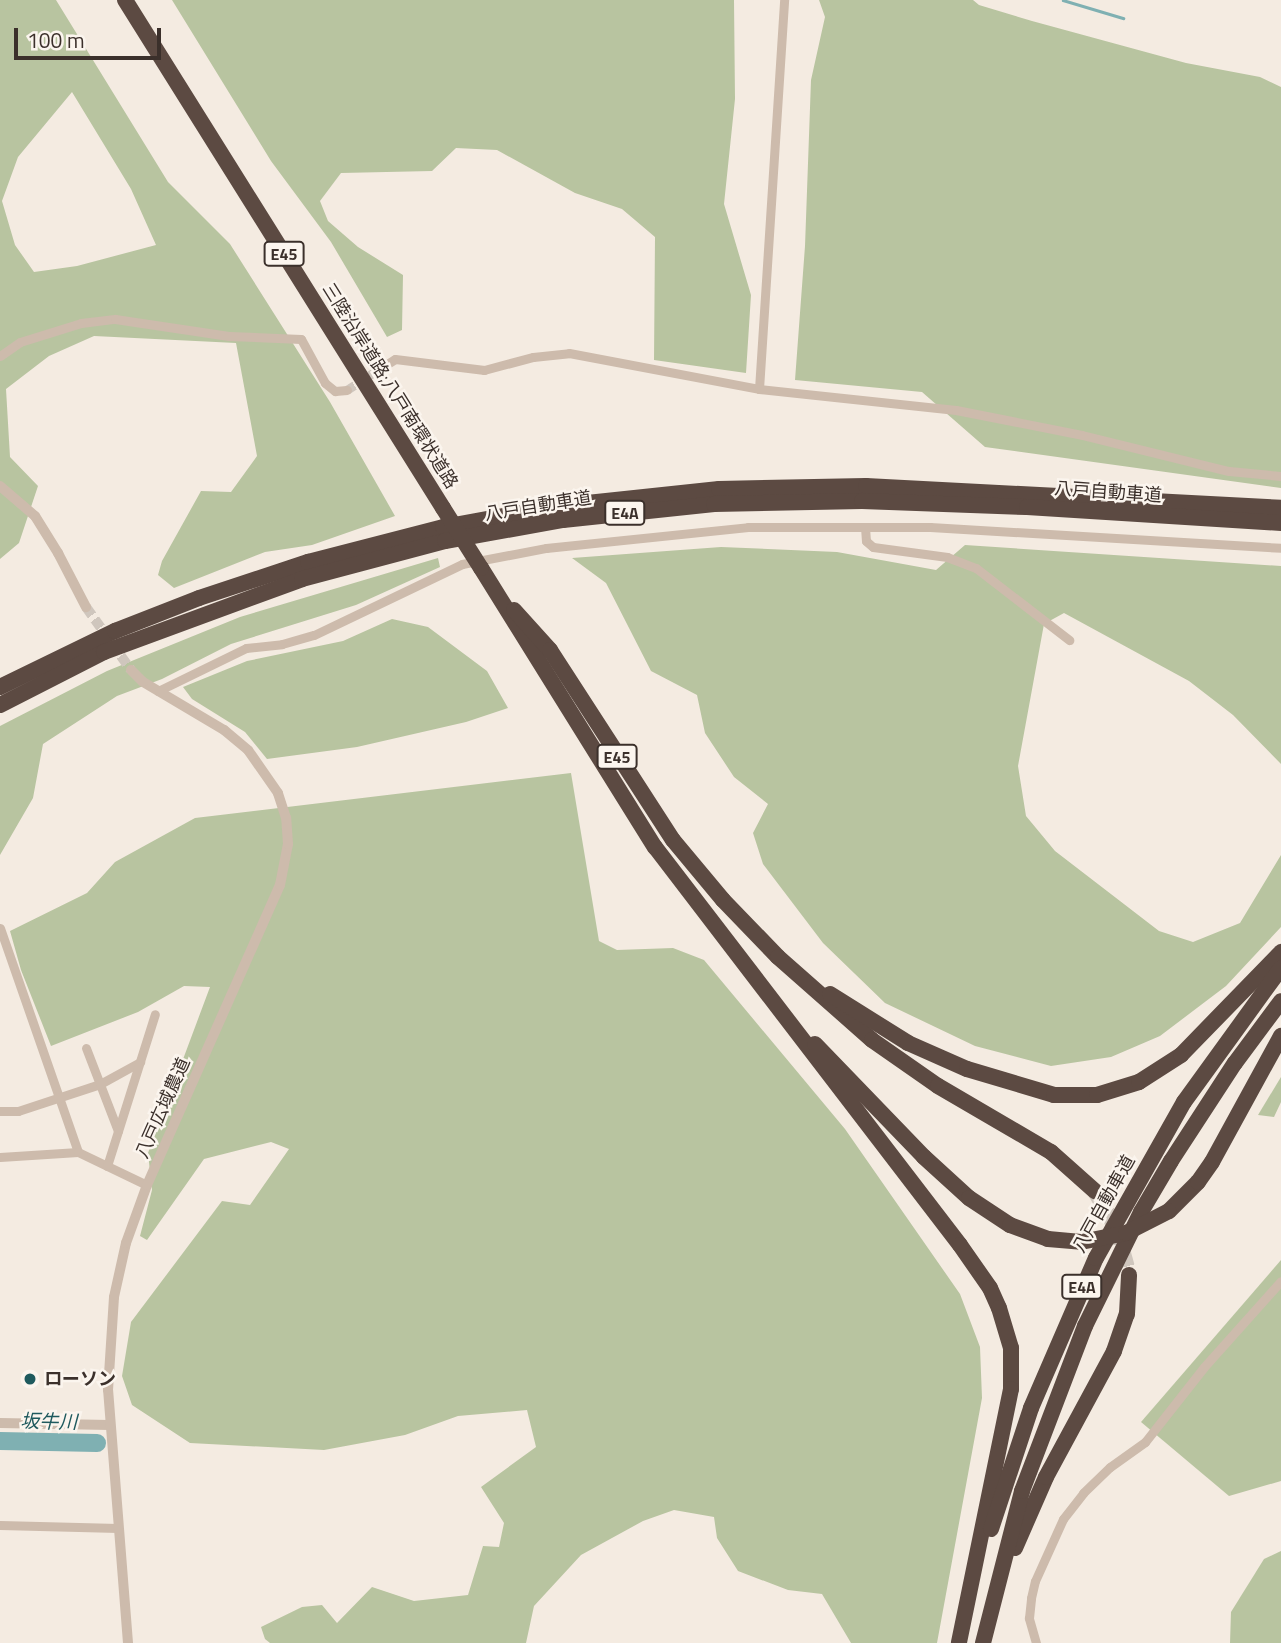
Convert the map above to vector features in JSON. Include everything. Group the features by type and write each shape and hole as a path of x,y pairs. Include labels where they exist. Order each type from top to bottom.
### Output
{"highway":[{"name":"三陸沿岸道路;八戸南環状道路","path":"125,0 655,847 723,938"},
{"name":"八戸自動車道","path":"0,687 115,631 199,598 308,562 443,527 559,506 719,489 866,486 1281,508"},
{"name":"八戸自動車道","path":"0,705 104,652 302,579 445,541 563,520 714,504 862,501 1027,507 1281,523"},
{"name":"三陸沿岸道路;八戸南環状道路","path":"484,574 551,650 673,840 752,930"},
{"path":"752,930 814,982 908,1043 1002,1081 1054,1095 1076,1097 1118,1091 1158,1071 1201,1037 1281,952"},
{"path":"752,930 808,986 872,1040 938,1086 1051,1152 1096,1191"},
{"path":"723,938 809,1038 889,1123 959,1189 1010,1225 1048,1239 1082,1242 1126,1233 1170,1211 1198,1182 1212,1162 1281,1036"},
{"path":"723,938 977,1269 990,1288 1007,1328 1011,1348 1011,1389 960,1643"},
{"name":"八戸自動車道","path":"960,1643 1012,1462 1079,1293 1128,1198 1184,1102 1281,968"},
{"name":"八戸自動車道","path":"983,1643 1022,1492 1091,1314 1141,1212 1171,1161 1235,1063 1281,1001"},
{"path":"983,1643 1008,1566 1032,1505 1114,1351 1126,1314 1129,1275"}],"street":[{"path":"759,388 784,0"},
{"path":"0,356 33,338 81,323 115,319 229,336 301,339 325,383 335,391 347,390"},
{"path":"378,370 395,359 484,370 533,357 569,353 759,388 956,410 1082,435 1229,471 1281,476"},
{"path":"0,486 34,516 58,552 86,607"},
{"path":"865,527 866,541 873,547 947,557 976,568 1069,640"},
{"path":"158,691 220,658 246,648 282,644 314,635 449,569 492,556 734,528 943,527 1281,548"},
{"name":"八戸広域農道","path":"128,1643 110,1424 108,1350 114,1297 126,1243 147,1185 281,885 288,844 286,818 278,793 248,750 223,730 158,691 131,670"},
{"path":"0,928 78,1152"},
{"path":"107,1166 155,1014"},
{"path":"86,1048 118,1132"},
{"path":"0,1111 18,1111 60,1098 100,1084 140,1062"},
{"path":"0,1157 78,1152 147,1185"},
{"path":"1036,1643 1029,1618 1031,1598 1035,1581 1063,1519 1083,1493 1110,1467 1145,1442 1204,1367 1281,1281"},
{"path":"0,1423 110,1424"},
{"path":"0,1525 118,1528"}],"green space":[{"path":"0,0 56,0 168,182 230,244 330,402 395,516 312,545 265,552 174,588 158,575 162,561 201,491 231,492 257,456 236,343 94,336 49,356 6,389 10,457 38,486 19,543 0,559","holes":["72,92 131,189 156,245 77,266 34,272 15,245 2,201 18,157"]},
{"path":"172,0 734,0 735,99 724,204 751,295 746,373 654,360 655,237 622,209 575,193 497,150 456,148 432,171 341,173 320,201 328,221 358,247 403,275 402,330 387,337 331,242 271,161"},
{"path":"819,0 973,0 979,5 1032,21 1186,63 1260,77 1281,87 1281,488 985,447 922,392 795,380 805,246 811,80 825,17"},
{"path":"965,545 1281,566 1281,764 1233,715 1189,681 1064,613 1044,624 1018,766 1026,816 1055,851 1159,931 1193,942 1240,923 1281,855 1281,927 1226,986 1160,1036 1111,1057 1051,1066 975,1046 885,1003 823,943 763,864 753,833 768,804 734,777 705,733 697,695 651,671 606,583 572,558 721,547 837,552 936,570"},
{"path":"438,558 440,567 356,605 231,644 162,679 117,696 43,744 33,798 0,855 0,726 107,671 240,617"},
{"path":"392,619 428,627 487,671 508,708 466,722 357,747 267,759 245,732 192,699 183,687 247,661 343,641"},
{"path":"571,773 599,941 617,950 673,948 704,960 845,1129 960,1294 980,1347 982,1398 937,1643 851,1643 822,1594 788,1590 738,1571 717,1538 714,1517 674,1510 643,1521 581,1555 534,1606 526,1643 270,1643 265,1639 261,1627 302,1607 322,1605 337,1623 372,1587 414,1601 468,1595 483,1546 499,1547 504,1523 481,1487 536,1447 527,1410 458,1416 405,1435 324,1450 190,1443 132,1405 122,1376 131,1322 222,1201 250,1205 289,1149 271,1142 204,1159 147,1240 140,1236 152,1190 148,1153 210,987 184,986 138,1012 51,1046 21,970 10,931 87,893 115,862 195,818"},
{"path":"1281,1077 1281,1102 1274,1117 1258,1115"},
{"path":"1281,1260 1281,1481 1229,1496 1141,1422"},
{"path":"1281,1551 1281,1643 1230,1643 1231,1612 1264,1559"}],"waterway":[{"path":"1063,0 1123,18"},
{"name":"坂牛川","path":"0,1441 97,1443"}],"tunnel":[{"path":"347,390 378,370"},
{"path":"86,607 131,670"},
{"path":"1095,1191 1116,1228 1129,1275"}],"place":[{"name":"ローソン","path":"30,1379"}]}
